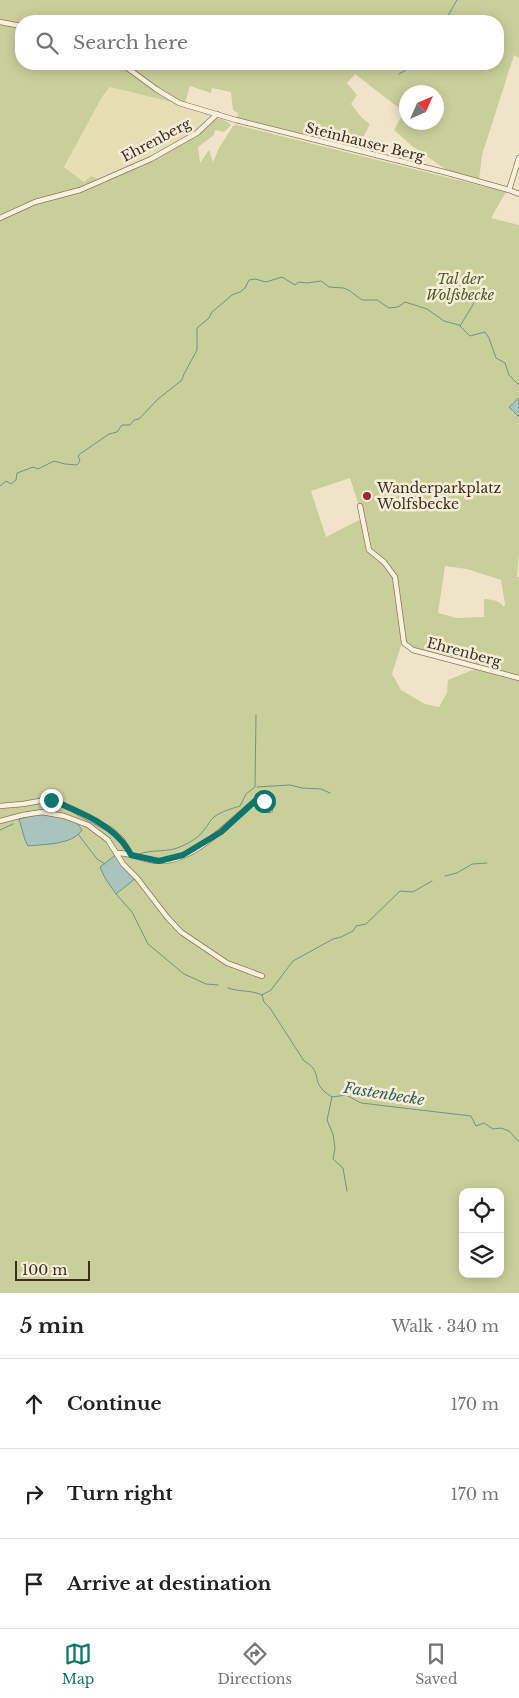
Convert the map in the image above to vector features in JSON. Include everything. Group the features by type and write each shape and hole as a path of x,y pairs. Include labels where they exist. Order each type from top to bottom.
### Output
{"street":[{"path":"0,22 15,25"},
{"name":"Ehrenberg","path":"0,218 35,202 80,190 152,158 197,134 217,114 172,100 130,70"},
{"name":"Steinhauser Berg","path":"217,114 519,194"},
{"path":"509,190 519,158"},
{"name":"Ehrenberg","path":"360,506 370,550 384,562 395,577 406,645 413,650 519,678"},
{"path":"0,806 51,800 111,830 122,840 131,855"},
{"path":"116,853 159,861 172,859 194,850 221,832 255,801 266,803 270,810"},
{"path":"0,821 42,812 64,816 88,825 108,840 123,864 181,932 227,963 262,976"}],"shaded area":[{"path":"110,87 208,112 209,117 195,133 171,148 100,180 85,182 64,167 102,97"}],"green space":[{"name":"Tal der Wolfsbecke","path":"0,0 519,0 519,58 514,55 482,155 479,180 448,171 412,146 394,130 399,121 399,130 444,130 444,85 399,85 399,108 355,74 347,83 357,95 351,104 362,118 370,124 357,149 236,118 239,114 233,110 231,92 212,88 211,93 190,86 183,105 110,87 102,97 64,167 84,182 91,176 100,180 182,142 196,134 211,120 218,119 226,121 231,125 224,132 215,130 214,135 198,147 200,163 209,150 213,162 219,148 233,126 237,125 506,192 491,218 519,225 519,552 517,577 519,577 519,677 513,678 519,681 519,1293 0,1293","holes":["350,478 363,518 326,537 311,491","445,566 467,569 501,580 504,607 496,601 484,599 484,617 457,618 438,613","403,639 413,649 476,667 448,680 447,693 439,707 425,704 401,690 392,674"]}],"water":[{"path":"519,398 519,417 509,407"},
{"path":"36,815 61,816 73,821 82,830 72,839 28,846 19,819"},
{"path":"117,854 136,878 116,894 100,867"}],"waterway":[{"path":"448,15 457,0"},
{"path":"399,74 406,70"},
{"path":"0,486 6,481 11,484 16,480 17,473 33,467 38,469 54,461 77,465 80,461 78,456 80,454 109,434 117,432 122,425 130,425 134,420 139,419 158,399 182,380 197,350 197,328 232,295 245,288 249,280 255,279 266,282 282,277 295,285 299,282 321,281 329,287 344,288 362,300 377,300 389,308 398,307 405,302 427,309 444,321 459,325 470,336 485,332 496,358 505,363 509,375 519,385"},
{"path":"460,326 474,303"},
{"path":"139,854 177,848 200,835 214,817 240,806 246,794 255,787 256,715"},
{"path":"257,787 290,785 321,789 330,793"},
{"name":"Fastenbecke","path":"0,830 13,824"},
{"name":"Fastenbecke","path":"78,834 97,859 105,864"},
{"path":"445,876 457,873 472,864 487,863"},
{"path":"262,995 271,990 293,961 333,939 353,931 356,926 366,924 400,891 413,892 432,881"},
{"name":"Fastenbecke","path":"116,894 132,912 148,944 184,974 206,984 218,985"},
{"name":"Fastenbecke","path":"228,988 262,995 264,1002 270,1008 304,1061 315,1071 319,1085 332,1097 346,1095 361,1103 471,1116 476,1126 484,1123 493,1129 501,1128 509,1131 519,1142"},
{"path":"332,1097 327,1120 333,1134 335,1148 333,1159 343,1168 347,1191"}],"place":[{"name":"Wanderparkplatz Wolfsbecke","path":"367,496"}],"route":[{"path":"51,800 111,830 122,840 131,855 159,861 172,859 194,850 221,832 255,801 264,801"}]}
